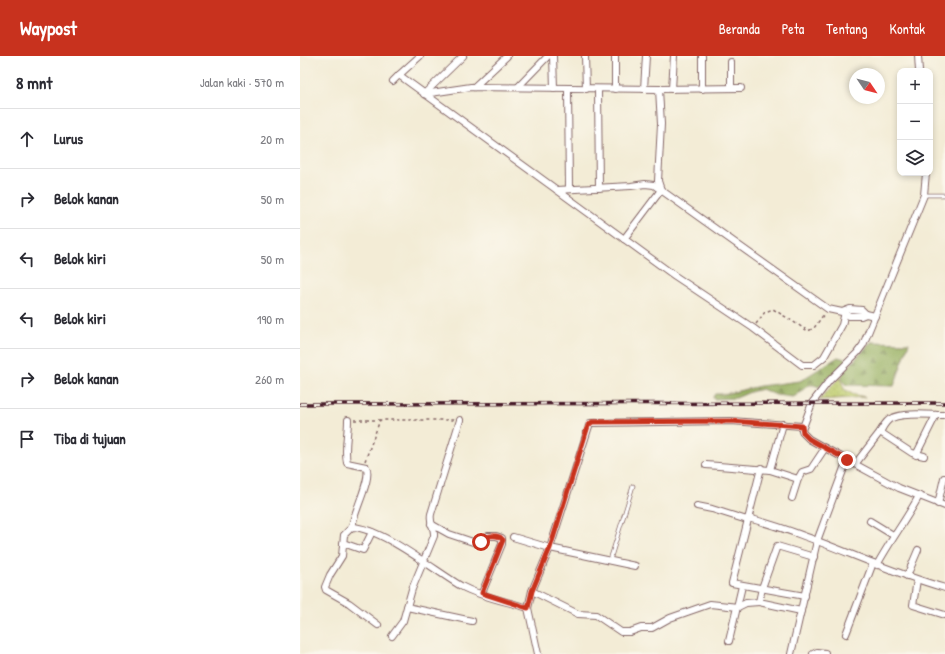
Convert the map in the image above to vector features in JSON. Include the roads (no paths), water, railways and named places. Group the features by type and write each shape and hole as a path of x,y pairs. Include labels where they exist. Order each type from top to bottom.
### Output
{"street":[{"path":"393,81 420,56"},
{"path":"424,94 464,56"},
{"path":"518,87 548,56"},
{"path":"553,56 554,88"},
{"path":"585,56 586,89"},
{"path":"615,56 615,89"},
{"path":"644,89 646,56"},
{"path":"672,89 674,56"},
{"path":"702,56 702,89"},
{"path":"918,56 919,68"},
{"path":"474,87 503,57"},
{"path":"731,62 731,88"},
{"path":"399,75 624,239 753,328 802,365 808,366 819,362 824,357 842,325 845,312"},
{"path":"424,94 474,87 568,89 741,88"},
{"path":"568,89 569,190"},
{"path":"598,89 599,188"},
{"path":"659,89 661,124 658,181 661,190"},
{"path":"926,176 924,195 875,316 870,332 857,353 829,381 812,403 802,426 803,433 825,448 847,460 856,463 899,488 945,506"},
{"path":"557,190 650,184 661,190 828,309 845,312 850,309 862,310 866,314 875,316"},
{"path":"624,239 661,190"},
{"path":"856,463 880,432 883,425 891,418 901,415 945,415"},
{"path":"916,455 936,415"},
{"path":"348,420 348,433 345,450 347,464 366,467 368,472 364,491 352,527 345,532 342,556 330,575 325,589 349,603 378,625"},
{"path":"392,636 403,622 412,589 425,561 434,536 435,532 431,524 431,514 460,420"},
{"path":"538,654 528,608 532,591 550,548 590,423 731,421 802,426"},
{"path":"770,470 783,424"},
{"path":"880,432 916,455 924,456"},
{"path":"792,498 798,479 803,470 811,469 825,448"},
{"path":"791,654 817,541 847,460"},
{"path":"706,465 760,468 798,479"},
{"path":"760,468 732,584 805,596"},
{"path":"938,504 944,478"},
{"path":"846,634 875,564 893,535 907,518 919,496"},
{"path":"697,506 782,527 917,580 945,588"},
{"path":"870,521 893,535"},
{"path":"431,524 449,534 476,543 481,542 488,536 502,538 502,544 482,593"},
{"path":"352,527 372,532 425,561 462,586 528,608"},
{"path":"343,543 363,550 372,532"},
{"path":"513,537 550,548 635,566"},
{"path":"759,602 762,588 777,546 814,557"},
{"path":"907,576 918,550"},
{"path":"917,580 913,605 945,615"},
{"path":"729,641 742,586"},
{"path":"532,591 578,614 596,615 621,632 630,632 641,628 652,628 670,618 710,604 738,607 746,603 759,602 801,611"},
{"path":"408,607 472,621"},
{"path":"814,654 817,652 825,653"}],"lane":[{"path":"924,195 945,195"},
{"path":"610,560 633,486"}],"railway":[{"path":"300,404 945,403"}]}
